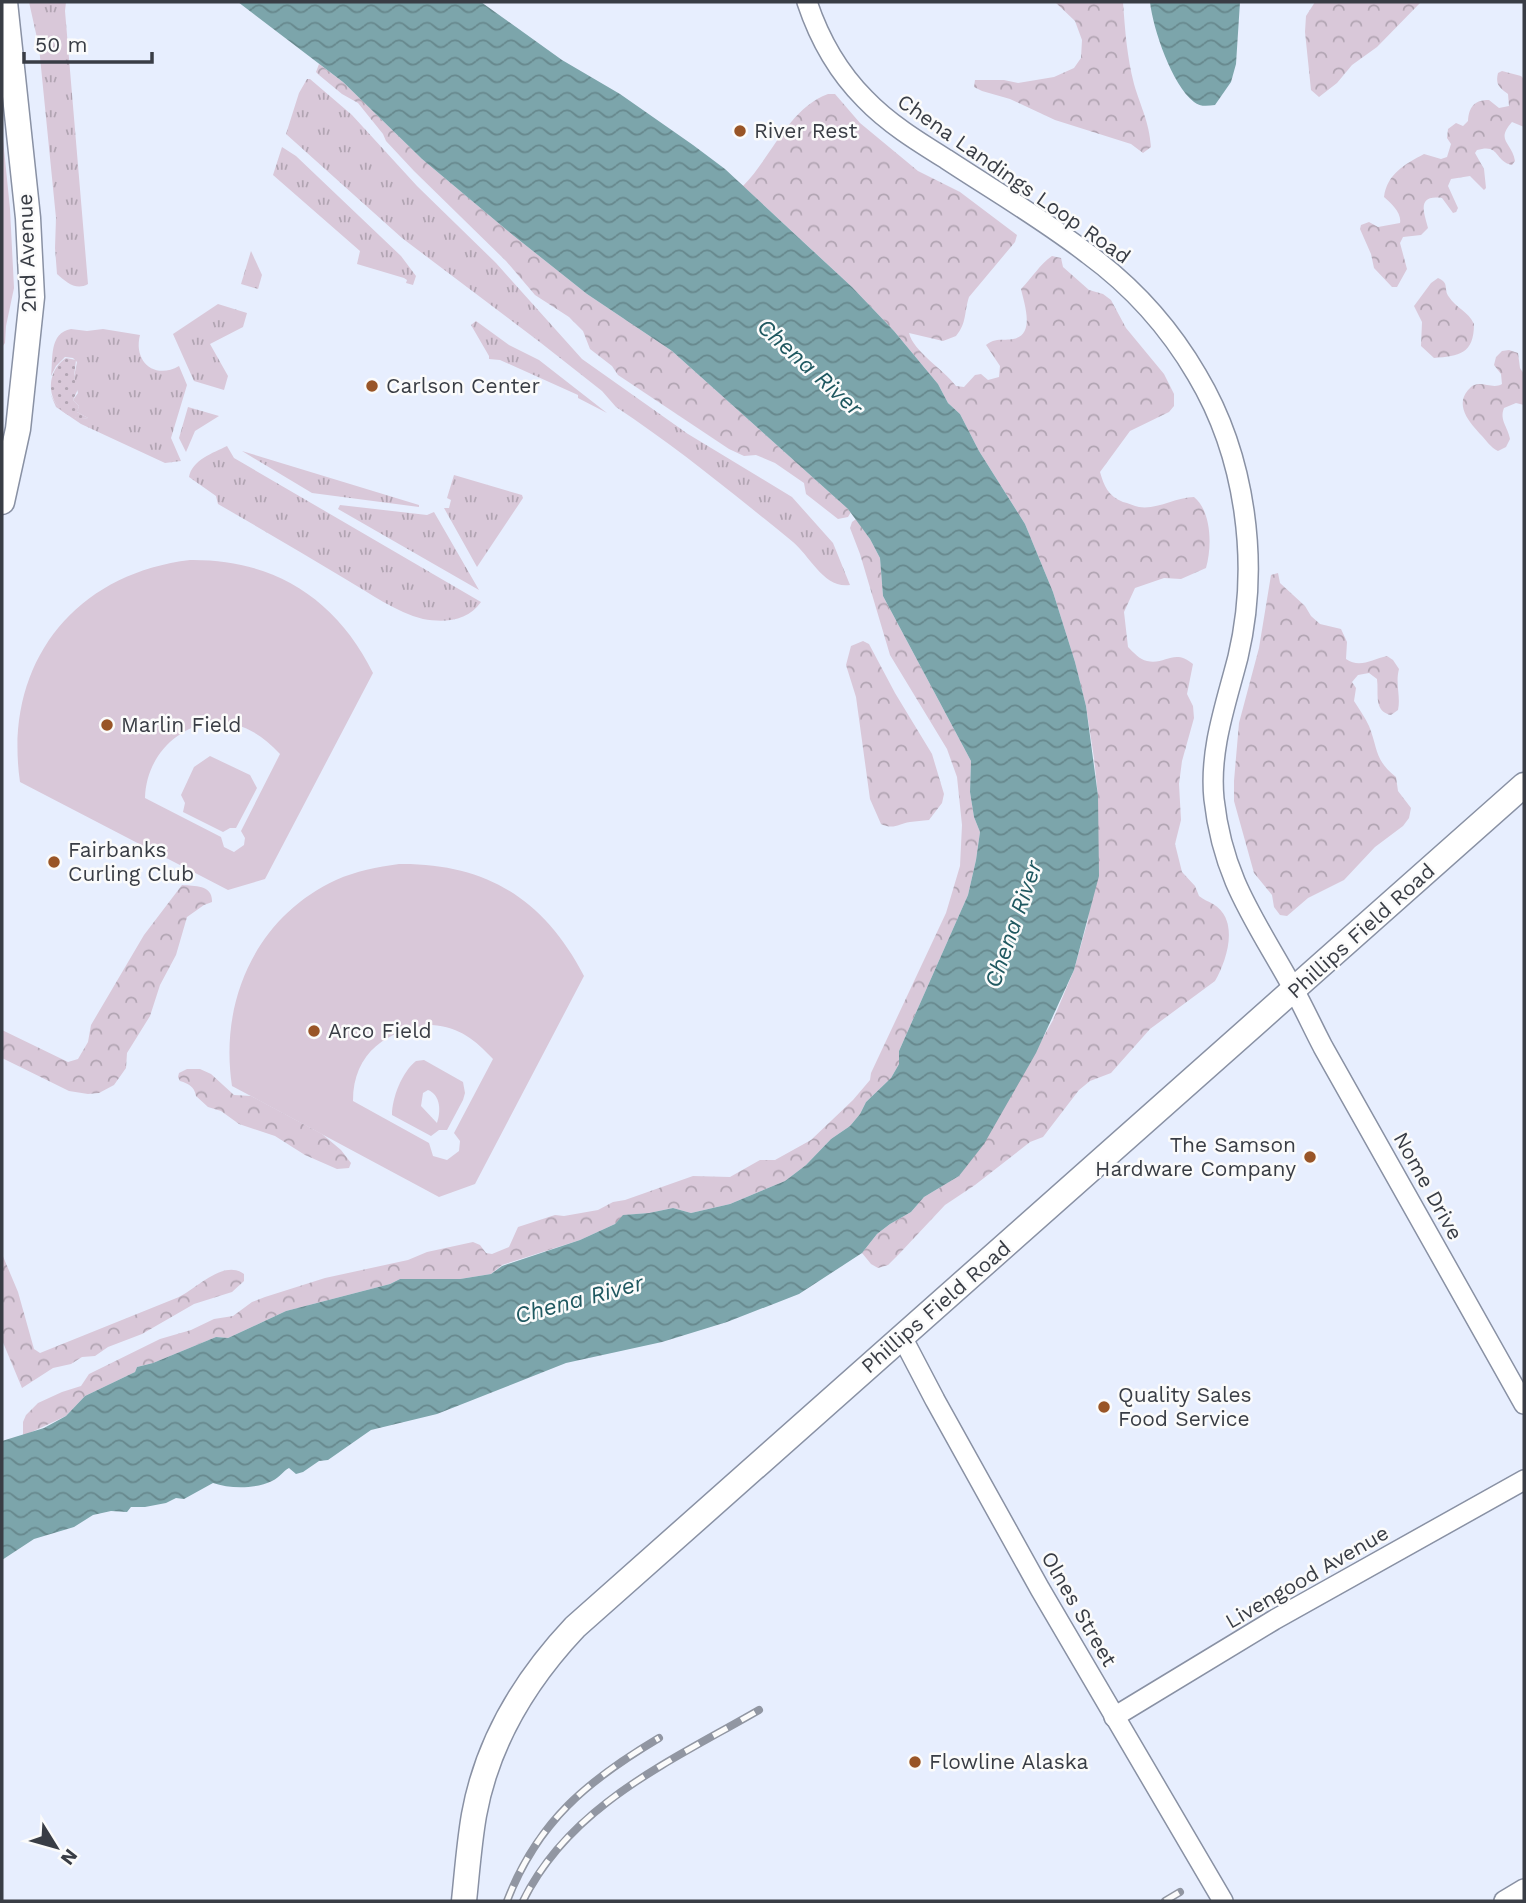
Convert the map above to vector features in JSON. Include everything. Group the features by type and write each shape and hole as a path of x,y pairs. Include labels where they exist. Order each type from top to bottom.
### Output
{"street":[{"name":"2nd Avenue","path":"2,502 10,425 32,297 28,218 5,2"},
{"name":"Chena Landings Loop Road","path":"807,2 824,42 848,80 863,97 895,125 1102,264 1152,311 1185,355 1209,398 1227,443 1237,480 1247,536 1248,563 1244,622 1217,739 1214,764 1217,822 1223,849 1240,896 1294,990"},
{"name":"Phillips Field Road","path":"464,1901 474,1814 488,1764 513,1708 546,1658 575,1627 1524,785"},
{"name":"Nome Drive","path":"1294,990 1524,1404"},
{"name":"Olnes Street","path":"902,1337 980,1483 1223,1901"},
{"name":"Livengood Avenue","path":"1114,1717 1274,1620 1524,1480"},
{"path":"1504,1901 1524,1889"}],"green space":[{"path":"29,2 66,2 88,284 79,287 71,285 57,274 56,218 39,47"},
{"path":"1055,2 1123,2 1132,74 1150,138 1151,147 1143,153 1131,144 1055,120 1010,99 974,87 975,80 1018,83 1054,77 1074,68 1081,58 1082,40 1075,21"},
{"path":"1315,2 1421,2 1377,47 1352,65 1337,83 1319,97 1311,90 1305,32 1306,16"},
{"path":"319,64 343,82 422,159 514,236 587,294 672,351 848,509 851,512 848,517 838,519 806,494 804,483 775,463 756,455 744,456 729,449 618,375 612,366 590,349 583,331 569,317 535,295 506,261 414,171 386,141 358,103 342,94 316,72"},
{"path":"1502,71 1524,79 1524,127 1512,122 1505,133 1515,161 1512,165 1490,149 1477,150 1475,153 1484,169 1484,190 1470,176 1451,179 1448,186 1458,208 1456,212 1453,213 1442,198 1428,199 1425,202 1424,212 1428,228 1421,235 1403,237 1400,243 1407,269 1397,287 1392,287 1374,268 1360,229 1361,225 1369,222 1378,227 1400,223 1398,212 1384,197 1389,182 1404,166 1424,154 1441,159 1447,157 1451,144 1447,138 1448,129 1456,123 1463,126 1476,103 1489,100 1499,108 1509,106 1508,94 1498,83 1498,73"},
{"path":"307,79 352,115 417,186 496,263 582,359 688,434 792,497 833,543 850,585 841,585 825,577 793,542 684,455 616,407 602,391 541,343 402,238 286,134 299,93"},
{"path":"828,94 835,94 860,123 918,171 960,192 1017,235 1015,242 969,297 964,322 956,336 943,341 909,333 922,353 956,386 964,387 975,375 981,374 988,380 999,377 1000,366 986,345 996,340 1013,339 1024,331 1027,318 1021,289 1052,256 1061,258 1063,267 1089,290 1103,294 1111,300 1126,328 1164,374 1174,394 1174,406 1169,412 1130,431 1100,472 1107,490 1123,502 1146,507 1194,497 1200,503 1207,521 1210,540 1206,568 1181,579 1164,578 1135,588 1124,612 1128,647 1139,657 1154,662 1180,657 1193,664 1187,694 1193,706 1194,718 1182,761 1179,784 1181,820 1175,844 1182,872 1195,886 1199,896 1221,911 1229,930 1227,952 1215,981 1150,1029 1111,1073 1090,1081 1079,1090 1043,1137 1030,1142 945,1205 888,1265 878,1268 862,1253 877,1234 911,1212 924,1197 959,1176 1010,1097 1053,1020 1074,970 1088,920 1098,796 1086,706 1075,662 1053,592 1025,524 979,451 960,414 948,403 938,384 894,331 852,287 743,186 791,122 814,101"},
{"path":"2,129 14,288 5,343 2,347"},
{"path":"282,147 296,156 401,256 416,276 413,285 406,283 404,278 357,264 360,251 273,175"},
{"path":"251,251 262,275 258,289 241,284"},
{"path":"1438,278 1444,282 1452,301 1474,324 1471,342 1463,352 1434,358 1421,346 1422,322 1414,306"},
{"path":"218,304 247,313 243,327 210,344 228,376 224,390 194,381 173,334"},
{"path":"476,321 509,345 539,360 607,413 578,398 578,395 500,360 489,359 471,325"},
{"path":"103,329 140,335 140,353 148,366 162,371 179,366 187,385 171,438 181,461 165,463 81,424 56,407 50,393 56,404 65,412 75,417 88,418 77,412 79,406 73,400 78,393 74,377 77,362 73,358 65,357 51,376 52,354 56,341 64,331"},
{"path":"1502,351 1518,353 1520,368 1524,374 1524,405 1516,403 1504,408 1503,420 1510,439 1506,447 1498,451 1468,419 1463,400 1475,385 1502,384 1501,374 1494,365 1496,357"},
{"path":"66,358 76,360 74,377 78,389 73,400 79,406 77,412 88,418 76,418 66,414 53,397 52,377"},
{"path":"188,407 219,416 195,431 186,452 179,438"},
{"path":"227,446 234,458 481,602 470,613 455,619 431,620 413,616 384,602 218,504 216,496 189,477 194,466"},
{"path":"242,451 419,505 419,507 312,493"},
{"path":"454,475 522,495 523,498 477,567 444,508 449,508 451,500 447,498"},
{"path":"340,505 427,515 434,512 479,590 338,509"},
{"path":"856,519 880,558 883,596 971,761 970,792 974,817 980,832 968,895 899,1051 899,1064 891,1078 866,1102 850,1126 831,1139 806,1165 785,1181 730,1204 691,1213 673,1208 624,1215 615,1224 580,1240 502,1265 491,1274 460,1279 400,1279 390,1284 286,1311 228,1338 216,1337 137,1367 135,1372 85,1396 66,1416 23,1436 26,1415 38,1403 81,1386 89,1374 160,1339 191,1330 214,1319 233,1316 252,1302 325,1278 408,1260 427,1252 473,1242 480,1245 486,1253 492,1254 509,1247 518,1227 555,1215 598,1210 613,1202 693,1176 730,1177 760,1160 775,1160 811,1140 853,1100 870,1080 946,913 960,866 962,825 957,777 947,749 890,655 850,528"},
{"name":"Marlin Field","path":"190,560 220,561 275,576 299,588 321,604 358,647 373,673 265,879 228,890 20,782 18,739 23,700 35,664 55,632 80,606 112,584 148,569","holes":["223,723 250,730 280,754 241,831 245,838 244,845 234,852 224,847 221,837 145,798 147,784 157,758 174,738 198,725"]},
{"path":"1278,573 1280,583 1320,624 1341,629 1347,642 1346,659 1361,663 1387,656 1399,669 1398,710 1391,715 1379,706 1377,679 1369,673 1358,675 1352,682 1356,688 1354,701 1369,726 1380,759 1396,777 1398,791 1411,808 1409,818 1403,826 1375,847 1344,880 1308,898 1287,916 1280,915 1274,907 1272,895 1254,873 1234,801 1239,723 1259,648 1271,575"},
{"path":"863,641 869,644 932,754 944,794 942,803 929,820 885,826 881,824 870,799 856,697 846,665 851,646"},
{"name":"Marlin Field","path":"210,756 250,775 257,788 236,828 223,832 183,812 185,803 181,795 194,767"},
{"name":"Arco Field","path":"399,864 459,870 509,891 531,906 550,926 584,976 475,1184 439,1197 232,1086 229,1054 238,993 249,965 265,939 284,916 308,896 336,880","holes":["442,1026 466,1036 493,1059 454,1133 460,1141 459,1151 447,1160 433,1156 429,1143 353,1101 359,1069 376,1046 416,1027"]},
{"path":"182,885 206,889 212,896 212,902 187,917 176,955 160,985 150,1016 127,1053 126,1068 114,1085 99,1093 69,1091 2,1058 2,1030 68,1062 78,1059 88,1042 91,1025 144,935"},
{"name":"Arco Field","path":"424,1060 463,1082 463,1100 447,1130 439,1130 431,1136 392,1115 399,1086 416,1061","holes":["428,1090 439,1104 437,1123 421,1106 423,1093"]},
{"path":"187,1069 200,1069 211,1074 234,1095 251,1096 322,1134 341,1150 351,1163 349,1168 337,1169 305,1155 275,1136 239,1124 221,1111 208,1107 196,1096 191,1086 180,1081 179,1073"},
{"path":"2,1254 18,1292 34,1349 40,1353 179,1297 219,1272 236,1270 244,1274 244,1281 232,1292 194,1304 142,1334 108,1347 95,1356 82,1357 71,1364 53,1368 22,1388 2,1340"}],"water":[{"name":"Chena River","path":"238,2 481,2 562,60 620,94 725,169 852,287 894,331 938,384 948,403 960,414 979,451 1025,524 1053,592 1086,706 1098,796 1099,876 1074,970 1036,1053 984,1144 959,1176 924,1197 911,1212 877,1234 862,1253 799,1294 727,1322 662,1342 566,1363 437,1414 371,1430 328,1460 319,1461 296,1474 289,1468 266,1484 235,1487 213,1483 184,1499 176,1498 166,1503 131,1507 127,1512 111,1511 93,1515 74,1527 34,1539 2,1560 2,1441 44,1428 66,1416 85,1396 135,1372 137,1367 216,1337 228,1338 286,1311 390,1284 400,1279 460,1279 491,1274 502,1266 580,1240 615,1224 623,1215 673,1208 691,1213 730,1204 785,1181 806,1165 831,1139 850,1126 866,1102 891,1078 899,1064 899,1051 968,895 976,860 980,832 974,817 970,792 971,761 883,596 880,558 848,509 672,351 587,294 514,236 422,159 343,82"},
{"path":"1150,2 1240,2 1236,64 1231,82 1215,105 1196,104 1178,83 1159,41"}],"railway":[{"path":"523,1901 543,1867 567,1838 595,1812 658,1768 759,1710"},
{"path":"507,1901 534,1848 568,1806 609,1770 659,1738"},
{"path":"1165,1901 1180,1892"}],"place":[{"name":"River Rest","path":"740,131"},
{"name":"Carlson Center","path":"372,386"},
{"name":"Marlin Field","path":"107,725"},
{"name":"Fairbanks Curling Club","path":"54,862"},
{"name":"Arco Field","path":"314,1031"},
{"name":"The Samson Hardware Company","path":"1310,1157"},
{"name":"Quality Sales Food Service","path":"1104,1407"},
{"name":"Flowline Alaska","path":"915,1762"}]}
